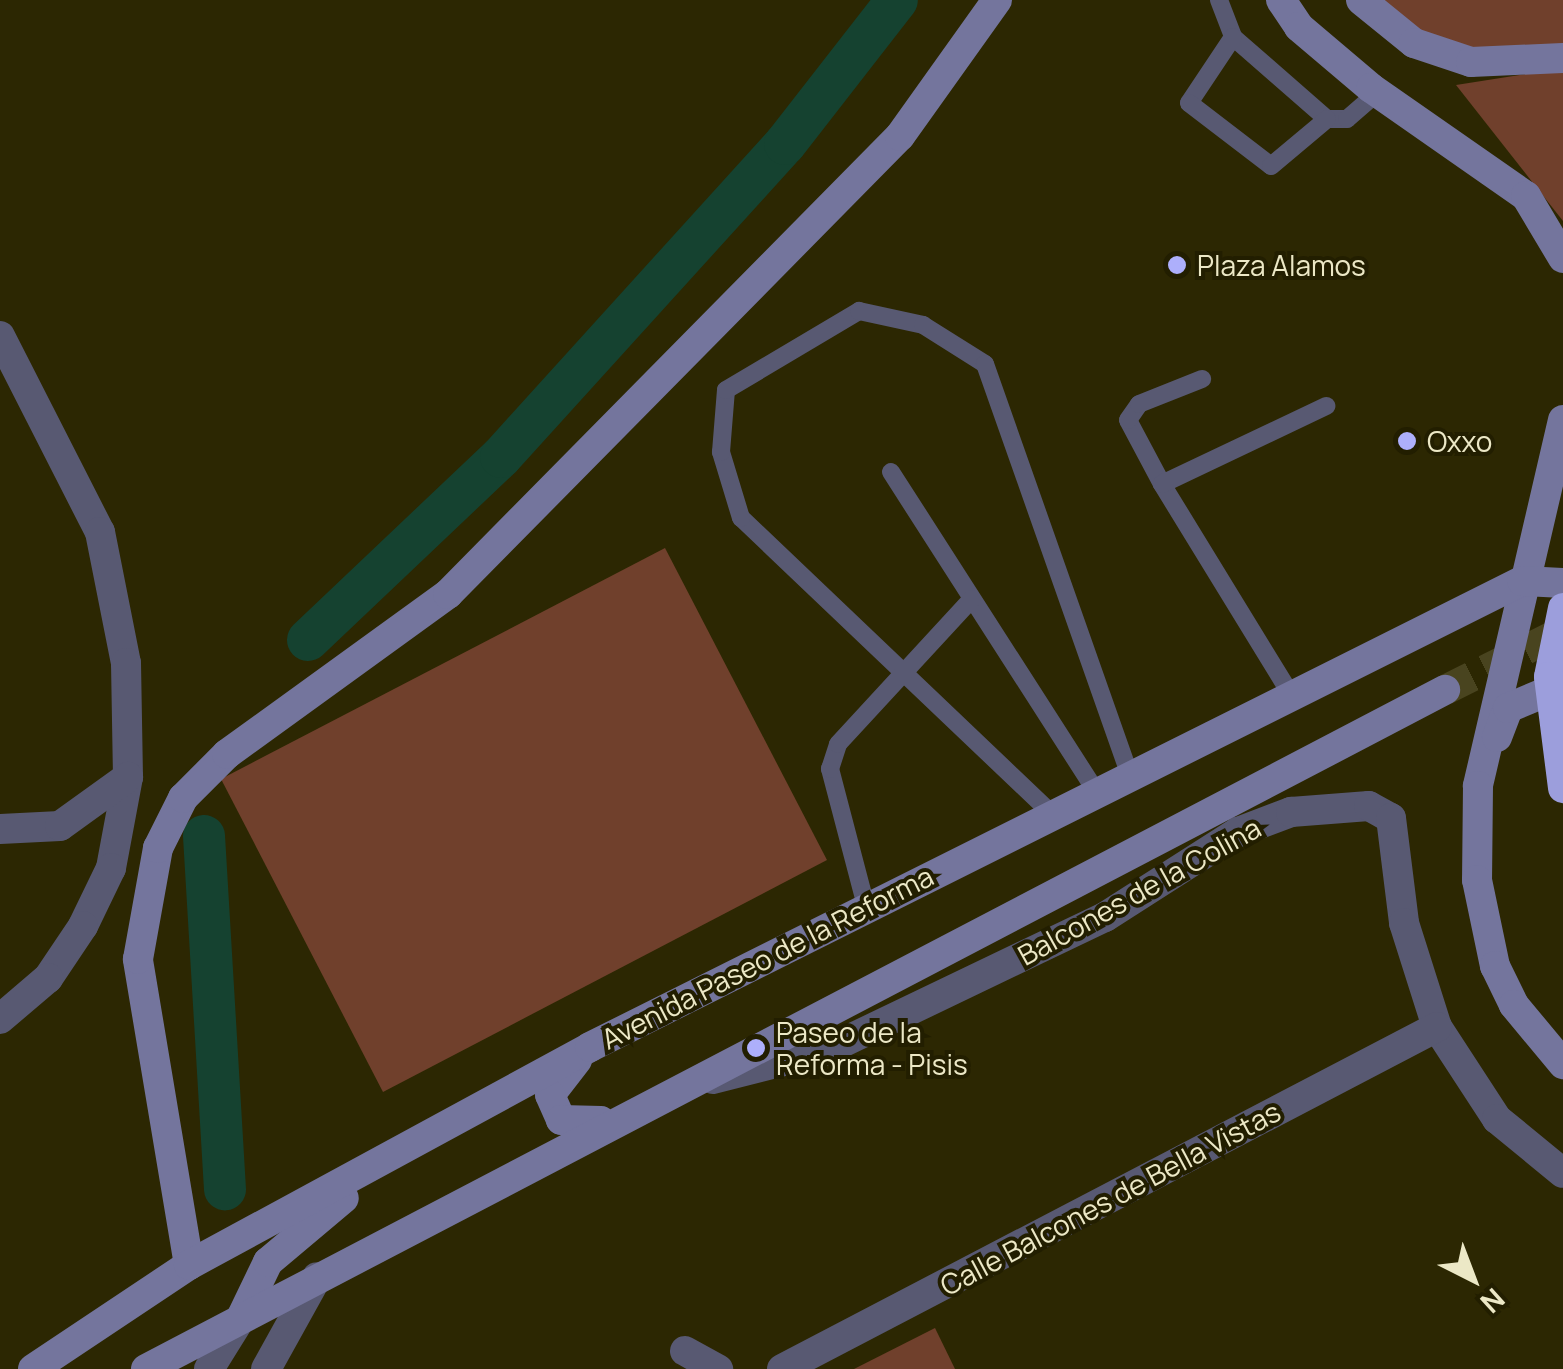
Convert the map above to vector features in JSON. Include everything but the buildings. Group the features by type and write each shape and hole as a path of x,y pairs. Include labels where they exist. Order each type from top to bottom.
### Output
{"highway":[{"path":"1563,608 1549,677 1563,788"}],"street":[{"path":"188,1264 138,959 158,848 183,798 226,754 448,594 900,136 997,0"},
{"path":"1281,0 1299,26 1377,93 1526,196 1563,258"},
{"path":"1361,0 1414,43 1471,62 1563,58"},
{"path":"0,336 100,532 126,663 128,777 111,868 48,978 0,1018"},
{"path":"1563,420 1522,581 1478,786 1477,880 1494,966 1514,1005 1563,1064"},
{"path":"1522,581 1563,583"},
{"name":"Avenida Paseo de la Reforma","path":"32,1369 188,1264 590,1047 1051,812 1522,581"},
{"path":"1478,786 1508,708 1563,685"},
{"path":"146,1369 626,1112 1445,690"},
{"path":"0,829 60,826 128,777"},
{"name":"Balcones de la Colina","path":"676,1088 826,1050 1104,916 1238,832 1290,812 1369,806 1391,818 1404,923 1437,1027 1497,1119 1563,1173"},
{"name":"Calle Balcones de Bella Vistas","path":"782,1369 1437,1027"},
{"path":"590,1047 550,1096 562,1120 589,1126 626,1112"},
{"path":"208,1369 242,1316 268,1262 322,1212 537,1076"},
{"path":"266,1369 317,1276"},
{"path":"685,1351 718,1369"}],"lane":[{"path":"1219,0 1233,37 1327,119"},
{"path":"1233,37 1189,103 1271,166 1327,119 1347,118 1377,93"},
{"path":"1051,812 742,518 721,452 726,390 858,311 923,325 984,364 1129,773"},
{"path":"1202,379 1139,404 1128,420 1162,484 1290,693"},
{"path":"1162,484 1326,406"},
{"path":"891,472 1095,790"},
{"path":"866,906 830,770 838,744 972,599"}],"shaded area":[{"path":"1361,0 1563,0 1563,58 1471,62"},
{"path":"1563,68 1563,221 1456,85"},
{"path":"665,548 827,860 383,1092 221,779"},
{"path":"935,1328 955,1369 854,1369"}],"waterway":[{"path":"308,640 501,457 785,144 897,0"},
{"path":"204,836 225,1189"}],"tunnel":[{"path":"1445,690 1563,631"}],"place":[{"name":"Plaza Alamos","path":"1177,265"},
{"name":"Oxxo","path":"1407,441"},
{"name":"Paseo de la Reforma - Pisis","path":"756,1048"}]}
